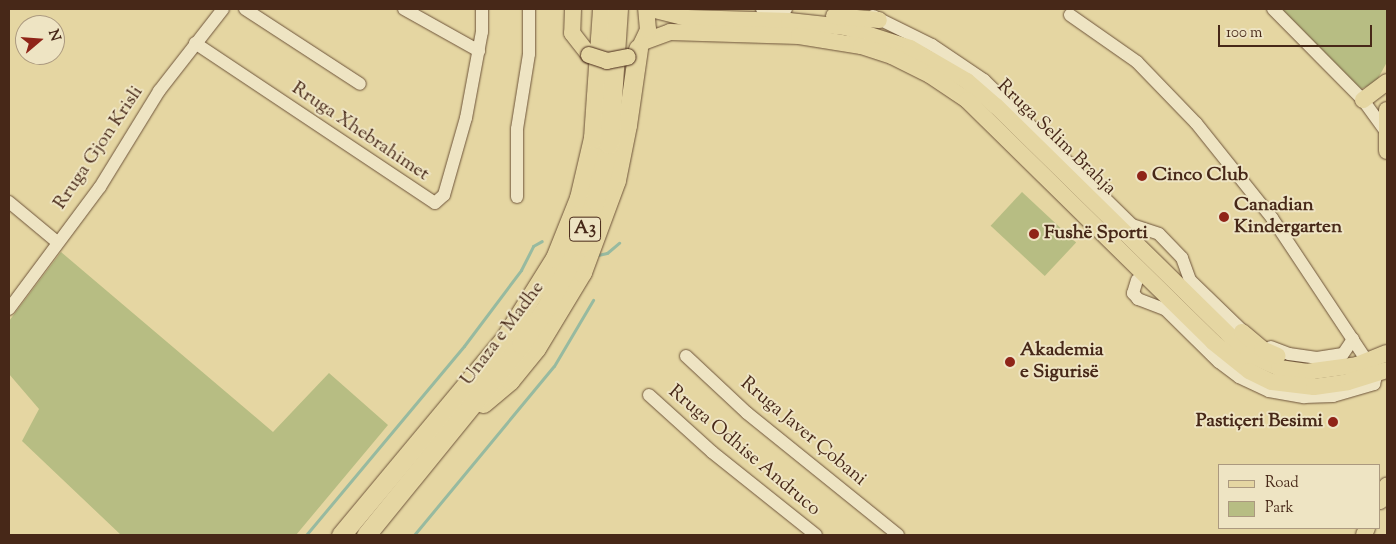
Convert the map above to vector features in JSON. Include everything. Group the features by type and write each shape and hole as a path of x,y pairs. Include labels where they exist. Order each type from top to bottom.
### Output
{"highway":[{"name":"Unaza e Madhe","path":"341,535 487,359 540,286 569,228 579,198 597,114 602,9"},
{"name":"Unaza e Madhe","path":"366,535 535,324 579,246 595,200 609,144 616,80 618,9"},
{"path":"463,416 491,398 510,380 552,325 582,272 616,180 636,49"},
{"path":"487,359 561,220 579,168 590,102 588,66 585,52"}],"main road":[{"path":"636,49 648,27 646,9"},
{"name":"Rruga Selim Brahja","path":"652,9 687,18 783,12 886,38 922,54 967,81 996,106 1248,354 1279,368 1320,372 1380,371"},
{"path":"783,12 878,20"},
{"path":"570,14 574,39 585,52"},
{"name":"Rruga Selim Brahja","path":"585,52 610,61 670,32 799,36 861,46 892,56 930,75 967,100 1213,342 1249,371 1272,382 1314,387 1330,386 1380,371"},
{"path":"1363,100 1387,82"},
{"path":"1387,110 1385,130 1387,151"},
{"path":"1242,332 1262,349 1320,372"},
{"name":"Rruga Selim Brahja","path":"1380,371 1387,353"},
{"path":"1381,499 1387,485"}],"street":[{"name":"Rruga Gjon Krisli","path":"9,309 57,242 100,188 159,91 223,9"},
{"path":"245,9 360,84"},
{"path":"404,9 479,51"},
{"name":"Rruga Xhebrahimet","path":"196,43 435,203 444,195 466,118 479,51 482,9"},
{"path":"517,197 517,129 529,54 529,9"},
{"name":"Rruga Selim Brahja","path":"762,9 783,12"},
{"name":"Rruga Selim Brahja","path":"833,9 864,13 932,45 984,80 1132,225 1159,234 1166,249 1182,258 1190,280 1242,332 1289,354 1317,358 1343,354 1353,339"},
{"path":"1273,9 1363,100 1385,130"},
{"path":"1070,15 1137,62 1185,111 1272,218 1353,339 1380,371"},
{"path":"9,202 57,242"},
{"name":"Rruga Selim Brahja","path":"1137,280 1133,293 1138,300 1166,310 1219,362 1264,389 1293,396 1333,396 1374,384 1380,371"},
{"name":"Rruga Javer Çobani","path":"686,356 747,413 898,535"},
{"name":"Rruga Odhise Andruco","path":"649,395 712,452 816,535"}],"green space":[{"path":"1282,9 1387,9 1387,62 1376,82 1361,89"},
{"name":"Fushë Sporti","path":"1022,192 1076,242 1045,276 991,226"},
{"path":"61,252 273,432 329,373 388,425 296,535 121,535 22,441 39,409 9,374 9,321"}],"waterway":[{"path":"306,535 464,346 521,270 533,246 542,241"},
{"path":"598,255 607,253 619,243"},
{"path":"414,535 554,366 593,300"}],"place":[{"name":"Cinco Club","path":"1142,176"},
{"name":"Canadian Kindergarten","path":"1224,217"},
{"name":"Fushë Sporti","path":"1034,234"},
{"name":"Akademia e Sigurisë","path":"1010,362"},
{"name":"Pastiçeri Besimi","path":"1333,422"}]}
